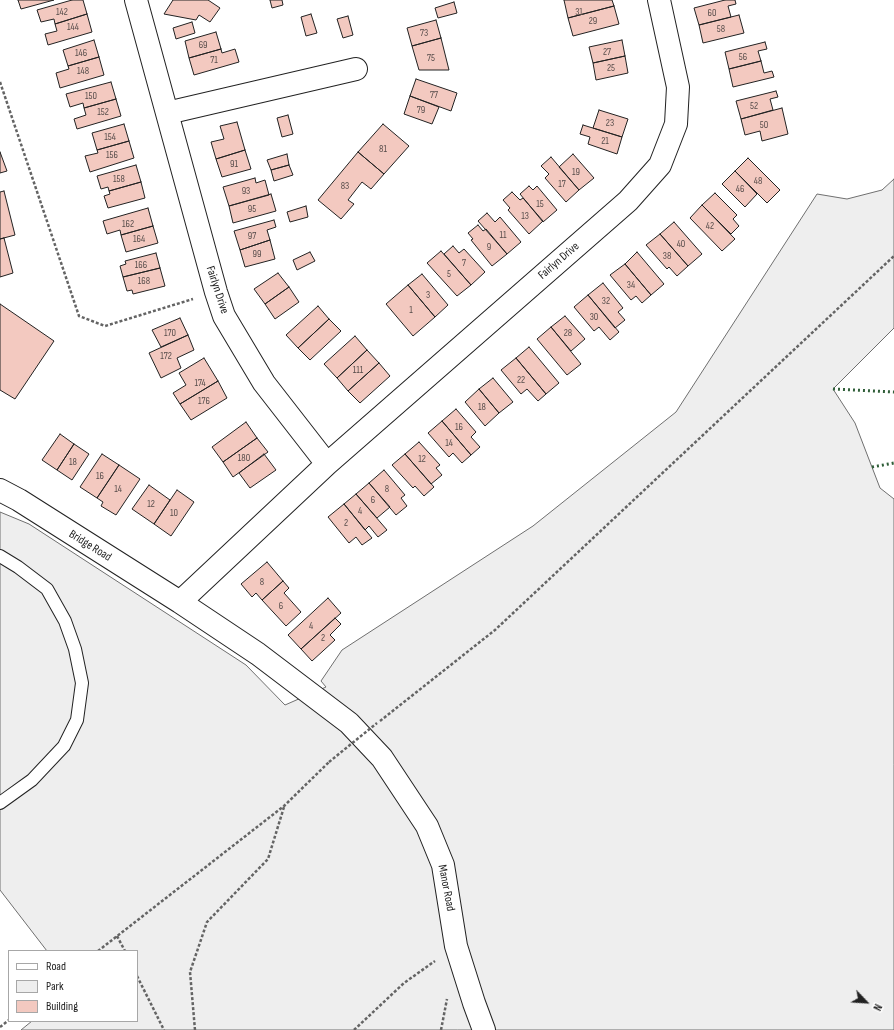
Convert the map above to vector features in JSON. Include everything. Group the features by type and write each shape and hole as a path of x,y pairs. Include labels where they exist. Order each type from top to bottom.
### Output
{"street":[{"name":"Fairlyn Drive","path":"136,0 216,292 224,316 264,382 327,464"},
{"name":"Fairlyn Drive","path":"180,602 327,464 628,201 660,165 676,124 678,87 659,0"},
{"path":"167,114 356,69"},
{"name":"Bridge Road","path":"0,490 19,500 180,602 258,654 348,723 382,758"},
{"name":"Manor Road","path":"382,758 427,826 443,865 456,946 484,1030"}],"lane":[{"path":"0,556 18,567 47,589 65,621 75,649 82,682 77,720 64,746 32,780 0,803"}],"path":[{"path":"0,82 79,316 105,326 216,292"},
{"path":"99,950 284,806 329,762 496,630 894,256"},
{"path":"195,1030 190,972 207,922 268,859 284,806"},
{"path":"117,936 124,950"},
{"path":"354,1030 404,983 456,946"},
{"path":"138,978 164,1030"},
{"path":"0,1027 8,1021"}],"green space":[{"path":"894,179 894,328 833,389 855,423 880,488 894,499 894,1030 21,1030 31,1022 138,1022 138,950 46,950 0,890 0,512 29,524 246,665 285,705 326,687 321,681 342,650 533,526 676,412 817,194 847,199 882,190"}],"building":[{"path":"18,0 54,0 21,9"},
{"path":"72,0 83,0 87,14 55,24 54,19 41,22 37,10"},
{"path":"173,0 208,0 220,8 210,22 199,15 196,20 164,14"},
{"path":"270,0 282,0 283,5 272,8"},
{"path":"564,0 612,0 614,6 568,18"},
{"path":"725,0 735,0 736,4 728,6 731,17 699,25 694,8"},
{"path":"454,2 457,13 438,18 435,8"},
{"path":"614,6 619,24 573,36 568,18"},
{"path":"87,14 92,32 48,45 45,34 57,31 55,24"},
{"path":"311,14 317,33 306,36 301,17"},
{"path":"739,15 744,33 703,43 699,25"},
{"path":"348,16 353,35 343,38 337,19"},
{"path":"436,20 441,38 412,46 407,28"},
{"path":"192,22 195,33 176,39 173,28"},
{"path":"216,32 221,49 189,58 185,41"},
{"path":"441,38 449,70 419,70 412,46"},
{"path":"94,40 99,57 68,66 63,50"},
{"path":"622,40 625,56 593,63 589,47"},
{"path":"765,42 767,49 758,51 761,61 729,69 725,52"},
{"path":"221,49 222,53 235,49 239,62 194,75 189,58"},
{"path":"625,56 628,73 596,80 593,63"},
{"path":"99,57 104,75 60,88 56,73 69,69 68,66"},
{"path":"761,61 764,73 772,71 774,77 733,87 729,69"},
{"path":"416,79 457,93 451,111 410,96"},
{"path":"111,82 116,99 84,108 83,103 70,107 66,94"},
{"path":"776,91 778,97 770,99 773,110 741,119 736,101"},
{"path":"410,96 439,107 432,124 404,114"},
{"path":"116,99 121,116 77,129 74,119 86,115 84,108"},
{"path":"782,108 788,134 762,141 760,131 745,135 741,119"},
{"path":"599,110 628,119 622,137 593,128"},
{"path":"288,115 293,134 282,137 277,118"},
{"path":"237,122 245,150 216,159 211,142 224,139 220,126"},
{"path":"124,124 129,141 97,150 92,133"},
{"path":"383,124 409,146 384,174 358,152"},
{"path":"583,125 622,137 617,154 588,144 590,137 580,134"},
{"path":"129,141 134,158 90,172 85,156 98,153 97,150"},
{"path":"245,150 251,169 222,177 216,159"},
{"path":"0,152 7,171 0,173"},
{"path":"358,152 384,174 371,189 362,182 348,200 354,204 341,219 318,200"},
{"path":"287,154 289,165 271,170 267,160"},
{"path":"573,154 594,178 579,190 559,167"},
{"path":"551,157 579,190 566,202 545,178 549,174 541,166"},
{"path":"748,158 780,190 767,203 735,171"},
{"path":"136,165 141,182 109,191 108,187 101,189 97,176"},
{"path":"289,165 293,175 274,181 271,170"},
{"path":"735,171 757,194 745,207 722,184"},
{"path":"255,178 256,183 265,180 269,195 229,206 223,187"},
{"path":"141,182 145,198 108,208 104,196 110,194 109,191"},
{"path":"529,186 533,190 537,186 557,210 543,222 520,194"},
{"path":"4,191 15,235 0,239 0,192"},
{"path":"512,192 520,200 523,198 543,221 529,234 508,210 510,208 503,200"},
{"path":"715,193 737,215 733,219 739,226 731,234 702,205"},
{"path":"271,194 276,211 233,223 229,206"},
{"path":"702,205 735,239 722,251 690,218"},
{"path":"306,206 308,217 290,222 287,212"},
{"path":"148,208 153,226 121,235 120,230 107,234 103,221"},
{"path":"487,213 495,222 500,217 521,242 507,254 478,221"},
{"path":"274,220 276,227 267,230 270,240 240,250 234,231"},
{"path":"674,222 702,254 688,266 660,234"},
{"path":"478,225 483,231 486,229 507,254 492,266 471,240 473,239 468,233"},
{"path":"153,226 158,243 126,252 121,235"},
{"path":"660,234 688,266 677,276 669,267 667,269 646,245"},
{"path":"4,238 13,273 0,277 0,239"},
{"path":"270,240 275,259 245,267 240,250"},
{"path":"453,246 459,253 464,249 485,272 471,285 444,254"},
{"path":"441,251 471,285 457,296 427,263"},
{"path":"310,252 315,261 297,270 293,260"},
{"path":"637,252 664,284 651,295 625,264"},
{"path":"156,253 160,268 123,277 120,266 126,264 125,261"},
{"path":"625,264 651,295 642,303 636,296 631,300 610,275"},
{"path":"160,268 165,286 133,294 132,290 127,291 123,277"},
{"path":"278,273 289,287 265,304 254,289"},
{"path":"422,274 448,305 435,317 408,285"},
{"path":"603,283 623,308 618,312 625,320 615,328 588,295"},
{"path":"408,285 435,317 413,336 386,304"},
{"path":"289,287 299,302 275,319 265,304"},
{"path":"588,295 619,332 610,340 599,327 594,331 574,307"},
{"path":"0,304 54,341 15,399 0,390"},
{"path":"318,306 329,319 298,348 286,335"},
{"path":"565,316 585,339 571,351 551,327"},
{"path":"180,318 188,335 161,347 152,330"},
{"path":"329,319 341,331 310,360 298,348"},
{"path":"551,327 581,364 567,375 537,339"},
{"path":"188,335 194,350 177,358 181,368 161,378 149,353"},
{"path":"355,336 367,350 337,378 324,364"},
{"path":"529,347 559,383 546,394 516,358"},
{"path":"367,350 379,363 348,391 337,378"},
{"path":"204,358 218,381 180,404 173,393 186,385 179,373"},
{"path":"516,358 546,394 538,401 527,389 521,394 501,370"},
{"path":"379,363 390,376 360,403 348,391"},
{"path":"493,378 513,402 499,413 479,389"},
{"path":"218,381 227,398 191,420 180,404"},
{"path":"479,389 499,413 485,426 465,402"},
{"path":"456,409 476,432 471,437 480,447 471,455 442,421"},
{"path":"442,421 471,455 462,463 453,453 449,457 428,433"},
{"path":"246,422 257,438 223,462 212,447"},
{"path":"60,434 74,444 57,470 42,460"},
{"path":"257,438 268,452 233,477 223,462"},
{"path":"419,442 440,465 436,468 442,475 431,484 405,454"},
{"path":"74,444 89,454 72,480 57,470"},
{"path":"102,454 119,465 97,498 80,487"},
{"path":"264,454 276,470 250,488 239,473"},
{"path":"405,454 434,487 424,496 415,486 413,488 392,465"},
{"path":"119,465 140,479 116,515 101,506 103,502 97,498"},
{"path":"384,470 405,495 401,498 407,506 396,515 369,483"},
{"path":"369,483 390,507 377,518 356,494"},
{"path":"149,485 170,500 154,524 132,509"},
{"path":"177,490 194,502 171,536 154,524"},
{"path":"356,494 387,530 378,537 369,526 365,530 344,504"},
{"path":"344,504 372,538 362,545 356,537 349,543 328,517"},
{"path":"267,562 283,581 262,600 256,593 252,597 241,584"},
{"path":"283,581 289,588 284,593 301,612 286,626 262,600"},
{"path":"328,598 341,613 301,649 288,635"},
{"path":"335,618 341,624 330,635 335,640 312,661 301,649"}],"hedge":[{"path":"833,389 894,392"},
{"path":"872,467 894,463"}]}
